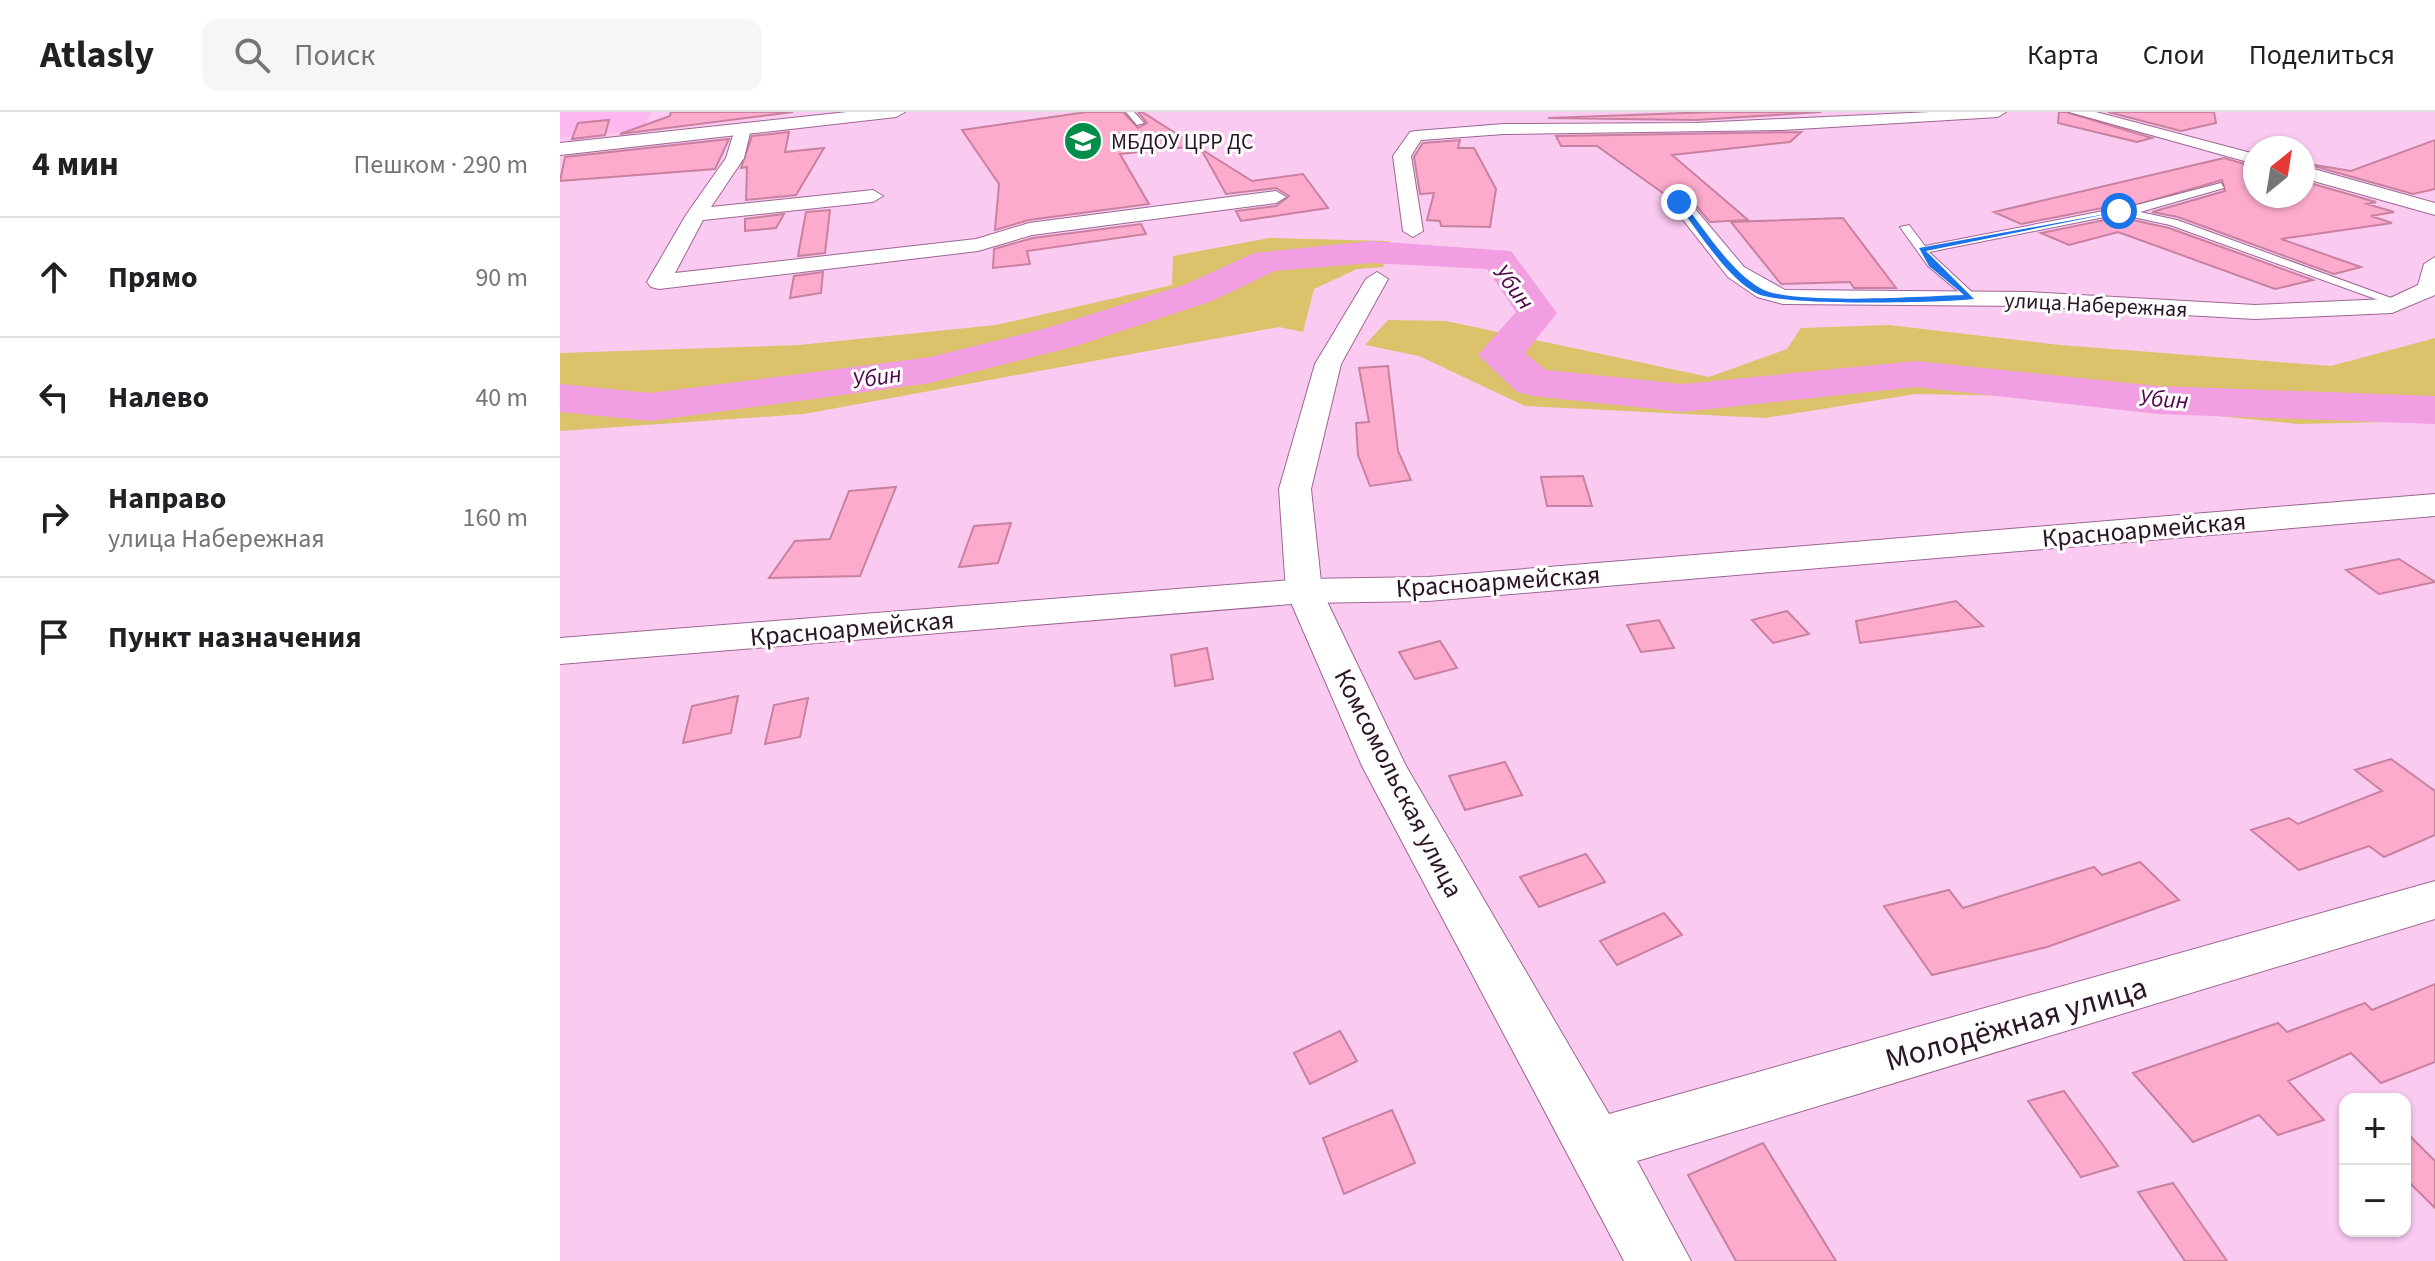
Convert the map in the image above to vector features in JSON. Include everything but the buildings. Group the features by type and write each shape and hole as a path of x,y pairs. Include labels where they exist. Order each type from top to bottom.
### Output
{"street":[{"path":"560,149 896,112"},
{"path":"1465,112 1487,130"},
{"path":"1413,231 1402,156 1416,136 1487,130 1656,129 1901,120 1998,112"},
{"path":"2077,112 2243,156"},
{"path":"743,129 735,158 696,215 659,282 978,245 1029,229 1276,197"},
{"path":"2315,175 2435,208 2435,220"},
{"path":"696,215 873,196"},
{"name":"улица Набережная","path":"1679,202 1740,278 1761,292 1795,298 1971,298 2255,312 2344,310 2399,303 2429,289 2435,264"},
{"name":"Комсомольская улица","path":"1377,279 1328,364 1295,489 1304,591 1384,766 1659,1261"},
{"name":"Красноармейская","path":"560,651 1304,591 1428,589 2435,505"},
{"name":"Молодёжная улица","path":"1597,1145 2435,900"}],"lane":[{"path":"1130,112 1140,123"},
{"path":"2135,212 2137,208 2159,200 2221,186"},
{"path":"1922,250 2119,211 2135,212 2200,231 2399,303"},
{"path":"1905,227 1932,264 1971,298"}],"shaded area":[{"path":"560,112 651,112 643,130 560,138"},
{"path":"1269,238 1389,241 1383,267 1357,269 1314,289 1303,332 1279,327 804,414 560,431 560,353 799,345 996,325 1172,285 1173,256"},
{"path":"1388,320 1446,321 1709,377 1787,349 1801,328 1889,325 2060,345 2331,366 2435,338 2435,421 2298,424 2015,396 1916,394 1765,418 1525,406 1419,356 1365,345"}],"waterway":[{"name":"Убин","path":"560,398 651,407 930,370 1061,337 1198,293 1267,261 1371,252 1498,259 1537,313 1500,355 1533,382 1683,398 1916,374 2158,400 2435,410"}],"place":[{"name":"МБДОУ ЦРР ДС","path":"1083,141"}],"route":[{"path":"1679,202 1740,278 1761,292 1783,297 1821,298 1971,298 1932,264 1922,250 2119,211"}]}
